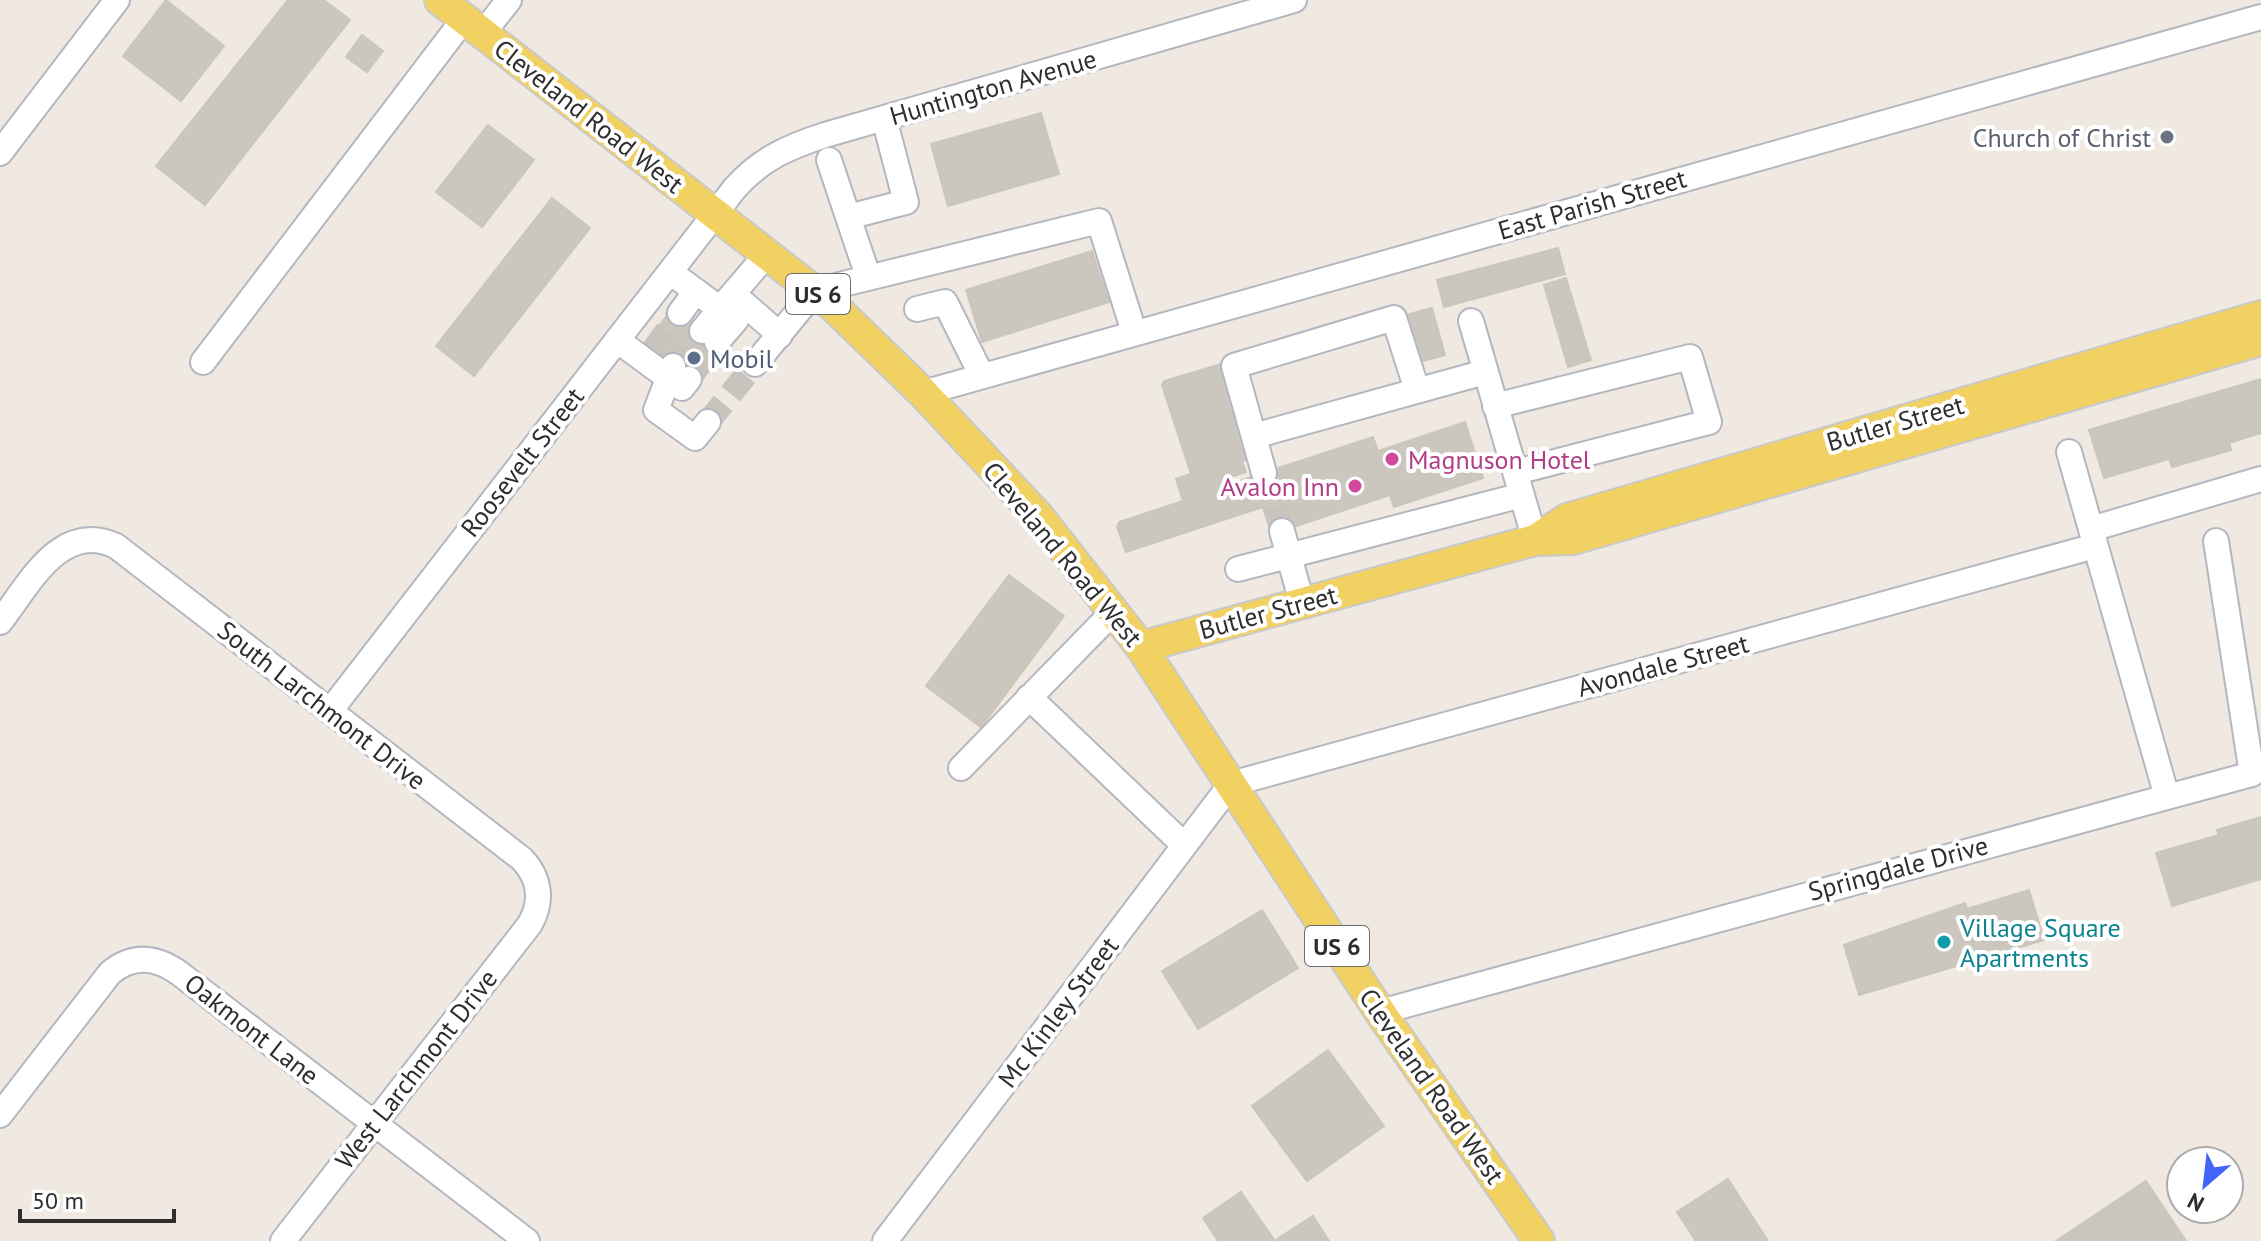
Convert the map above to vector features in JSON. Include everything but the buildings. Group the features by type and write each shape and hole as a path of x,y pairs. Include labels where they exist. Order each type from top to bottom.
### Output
{"main road":[{"name":"Cleveland Road West","path":"463,13 815,291 923,393 1038,516 1141,647 1521,1228 1539,1241"},
{"name":"Butler Street","path":"1535,540 1567,519 2261,316"},
{"name":"Butler Street","path":"1141,647 1535,540 1573,539 2261,340"}],"street":[{"path":"0,153 117,0"},
{"path":"203,362 463,13 509,0"},
{"name":"Huntington Avenue","path":"715,214 743,179 773,155 884,118 1294,0"},
{"name":"East Parish Street","path":"923,393 2261,17"},
{"path":"848,217 906,202 884,118"},
{"path":"829,160 868,276"},
{"name":"Roosevelt Street","path":"330,711 715,214"},
{"path":"755,364 815,291 1099,221 1134,332"},
{"path":"710,336 726,302 767,254"},
{"path":"670,272 696,291 726,302 780,335"},
{"path":"680,313 696,291"},
{"path":"917,309 945,302 982,376"},
{"path":"1264,473 1234,366 1394,318 1417,390"},
{"path":"1471,321 1535,540"},
{"path":"617,340 649,355 676,374 656,410 702,430"},
{"path":"1238,569 1285,543 1519,484 1709,422 1690,357 1495,406"},
{"path":"1254,436 1485,372"},
{"path":"2069,452 2167,797"},
{"name":"Avondale Street","path":"1231,784 2093,538 2261,479"},
{"name":"South Larchmont Drive","path":"0,622 55,553 68,544 87,539 105,541 131,556 522,859 534,876 539,893"},
{"name":"Springdale Drive","path":"1380,1012 2252,774 2216,541"},
{"path":"1285,543 1302,603"},
{"path":"961,768 1113,612"},
{"path":"1029,697 1184,845"},
{"name":"Mc Kinley Street","path":"885,1241 1231,784"},
{"name":"West Larchmont Drive","path":"283,1241 530,924 539,893"},
{"name":"Oakmont Lane","path":"0,1115 102,983 118,967 142,959 161,963 179,973 527,1241"}],"tunnel":[{"path":"653,350 680,313"},
{"path":"673,366 702,331"},
{"path":"689,379 717,342"},
{"path":"708,422 755,364"},
{"path":"1264,473 1282,531"}],"place":[{"name":"Church of Christ","path":"2167,137"},
{"name":"Mobil","path":"694,358"},
{"name":"Magnuson Hotel","path":"1392,459"},
{"name":"Avalon Inn","path":"1355,486"},
{"name":"Village Square Apartments","path":"1944,942"}]}
